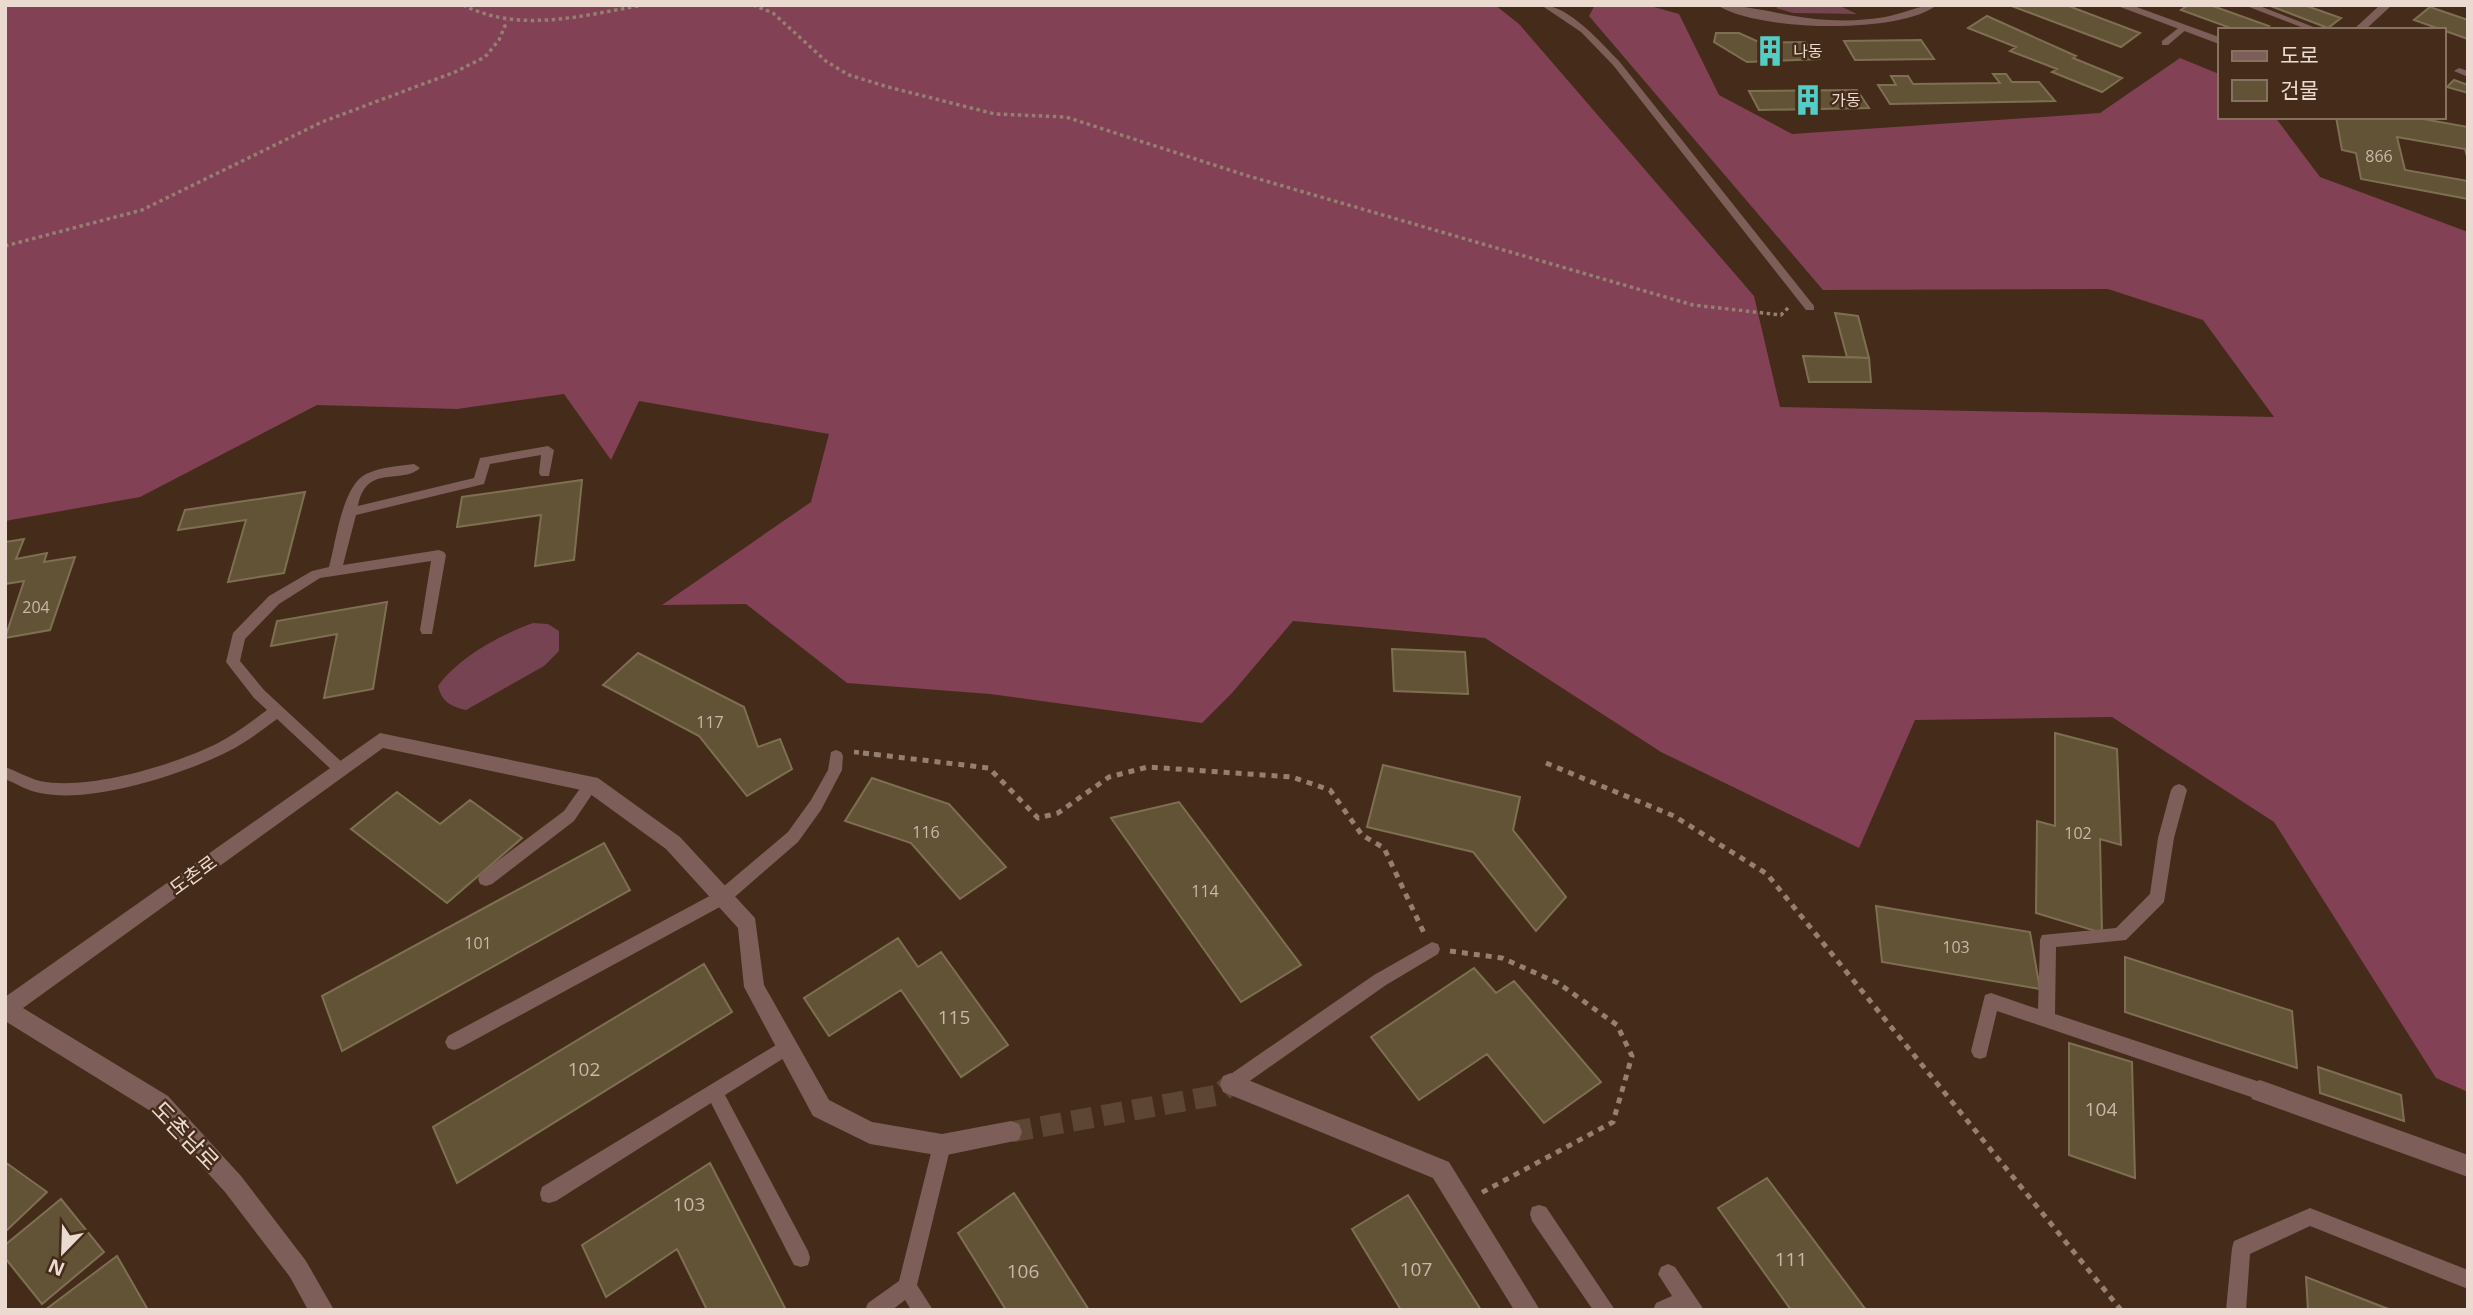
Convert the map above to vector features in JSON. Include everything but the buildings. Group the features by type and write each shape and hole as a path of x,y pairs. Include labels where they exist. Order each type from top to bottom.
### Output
{"street":[{"path":"1722,5 1747,13 1835,22 1885,22 1932,5"},
{"path":"2120,5 2218,41"},
{"path":"2360,28 2387,5"},
{"name":"도촌로","path":"5,1009 380,740 591,784"},
{"path":"591,784 673,843 748,924 754,987 821,1108 870,1133 942,1145 1011,1132"},
{"name":"도촌남로","path":"5,1009 160,1104 233,1184 298,1269 322,1310"},
{"path":"1231,1084 1441,1170 1528,1310"},
{"path":"2260,1091 2468,1166"}],"lane":[{"path":"1545,5 1584,30 1616,63 1810,308"},
{"path":"2248,5 2312,28"},
{"path":"2165,43 2184,28"},
{"path":"349,512 480,481 484,461 548,450 545,473"},
{"path":"335,571 352,493 361,482 376,474 414,468"},
{"path":"340,769 278,711 233,662 238,637 274,600 317,574 439,555 427,629"},
{"path":"5,773 51,788 71,790 113,782 171,767 223,747 278,711"},
{"path":"454,1042 723,897 793,837 829,782 835,770 836,756"},
{"path":"486,879 569,816 591,784"},
{"path":"2046,1020 2048,940 2120,935 2158,897 2166,838 2179,790"},
{"path":"1231,1084 1380,980 1432,949"},
{"path":"1980,1051 1991,1002 2260,1091"},
{"path":"549,1194 786,1046"},
{"path":"714,1091 801,1258"},
{"path":"875,1310 907,1287 942,1145"},
{"path":"1539,1214 1605,1310"},
{"path":"2236,1310 2241,1248 2311,1217 2468,1280"},
{"path":"1663,1310 1690,1305 1668,1274"},
{"path":"907,1287 923,1310"}],"path":[{"path":"463,5 489,19 521,23 644,5"},
{"path":"753,5 773,13 827,62 849,75 888,87 995,114 1066,117 1096,125 1245,175 1693,305 1781,315 1801,296"},
{"path":"5,246 142,210 322,122 455,72 485,57 499,40 507,21"},
{"path":"836,756 853,752 918,757 989,768 1038,818 1058,813 1109,777 1148,767 1292,777 1330,790 1362,835 1384,848 1432,949 1502,958 1558,983 1617,1025 1632,1056 1613,1122 1462,1203"},
{"path":"1546,763 1674,816 1767,874 2121,1310"}],"shaded area":[{"path":"5,5 1495,5 1519,24 1754,296 1780,407 2274,417 2203,320 2108,289 1823,290 1589,16 1595,5 1647,5 1679,14 1719,95 1792,134 2100,113 2180,58 2218,74 2218,119 2276,119 2320,177 2468,232 2468,1092 2436,1078 2274,822 2112,717 1915,720 1859,848 1661,752 1485,638 1293,621 1232,693 1202,723 990,694 847,683 746,604 662,605 811,502 829,434 639,401 611,460 564,394 457,409 317,405 140,497 5,521"},
{"path":"1781,5 1838,5 1857,14 1793,13 1776,8"},
{"path":"533,623 548,624 559,631 559,651 544,666 466,710 444,700 438,686 457,666 494,641"}],"tunnel":[{"path":"1011,1132 1218,1095 1231,1084"}],"place":[{"name":"나동","path":"1770,51"},
{"name":"가동","path":"1808,100"}]}
